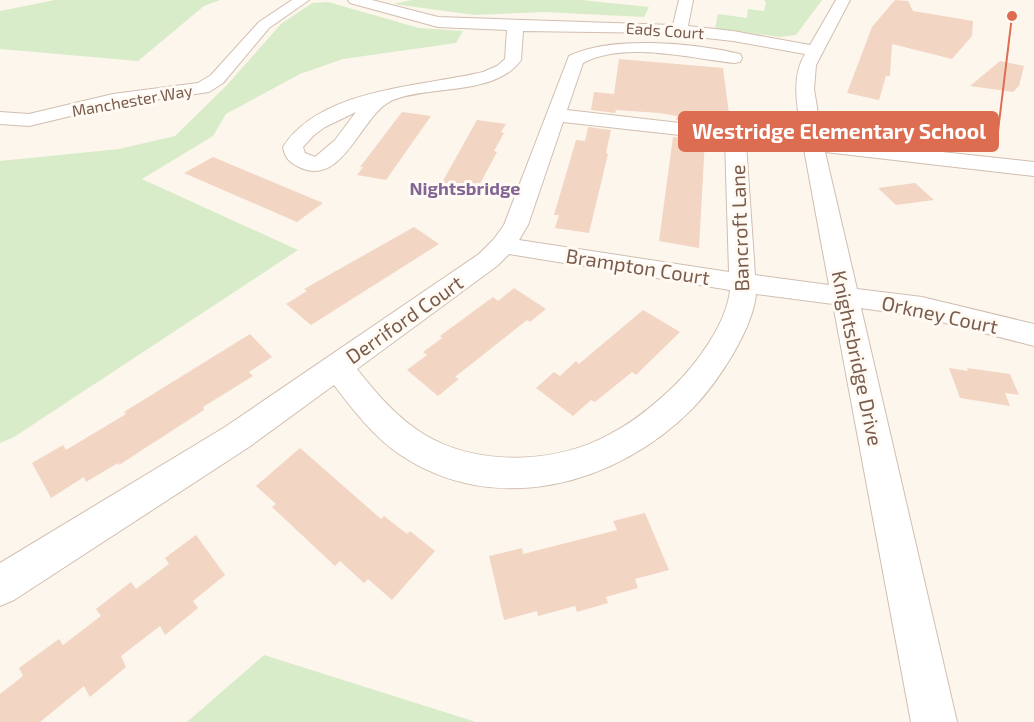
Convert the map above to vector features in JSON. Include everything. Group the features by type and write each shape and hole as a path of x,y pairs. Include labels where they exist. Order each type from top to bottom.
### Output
{"street":[{"name":"Manchester Way","path":"0,118 16,120 37,118 113,100 203,88 217,79 264,26 302,0"},
{"name":"Eads Court","path":"355,0 438,22 680,30 814,51"},
{"path":"680,30 686,0"},
{"name":"Knightsbridge Drive","path":"843,0 807,65 804,79 813,144 934,722"},
{"path":"378,100 389,94 484,77 503,71 513,60 515,26"},
{"name":"Derriford Court","path":"0,586 237,437 488,260 503,245 516,225 575,60 590,51 623,47 734,58"},
{"path":"556,115 1034,170"},
{"name":"Bancroft Lane","path":"338,366 377,417 403,439 443,461 482,473 507,476 548,472 587,462 616,450 646,431 686,395 712,363 731,332 742,301 735,136"},
{"name":"Brampton Court","path":"503,245 844,296"},
{"name":"Orkney Court","path":"844,296 922,307 1034,335"}],"green space":[{"path":"55,0 220,0 204,6 138,61 0,49 0,11"},
{"path":"411,0 581,0 649,7 644,17 544,12 475,15 393,4"},
{"path":"764,0 822,0 796,35 780,37 715,28 718,14 747,18 748,9 764,11 766,2"},
{"path":"328,2 419,28 463,31 456,43 343,59 300,74 226,114 213,136 142,179 298,250 14,437 0,443 0,161 119,149 175,136 226,86 281,24 312,3"},
{"path":"264,655 476,722 187,722"}],"building":[{"path":"895,0 908,1 913,11 973,21 972,36 952,59 892,44 890,76 886,76 879,100 847,93 872,27"},
{"path":"619,59 723,68 730,121 707,119 707,124 676,120 677,116 659,113 616,110 615,113 591,110 594,92 614,94"},
{"path":"1000,61 1024,66 1019,86 1013,92 970,86"},
{"path":"402,112 431,116 386,180 357,175 363,167 360,167"},
{"path":"477,120 506,124 501,132 504,133 494,151 497,152 481,182 473,193 439,188"},
{"path":"588,127 611,130 606,153 608,154 589,233 555,228 559,215 554,215 576,140 585,141"},
{"path":"673,137 705,140 699,248 659,241"},
{"path":"213,157 323,203 297,222 184,173"},
{"path":"915,183 934,200 896,205 878,188"},
{"path":"414,227 439,244 311,325 286,304 307,291 304,289"},
{"path":"514,288 546,309 530,322 527,320 455,377 459,379 438,396 407,370 427,355 423,352 442,338 440,336 493,297 498,301"},
{"path":"643,310 680,332 636,375 632,372 595,402 591,400 573,416 536,388 554,372 560,376 576,361 579,364"},
{"path":"250,334 272,357 249,372 253,376 203,407 204,410 119,465 118,463 86,482 84,477 51,498 32,463 63,445 66,450"},
{"path":"949,368 1010,374 1019,395 1005,393 1010,406 960,398"},
{"path":"300,448 381,519 384,516 407,534 410,531 435,551 392,600 368,579 364,583 340,561 335,566 272,507 276,504 256,486"},
{"path":"645,513 669,570 635,579 638,588 606,597 608,603 577,612 575,606 538,616 537,611 504,620 489,556 522,548 523,554 617,530 613,521"},
{"path":"196,535 225,575 193,601 198,608 165,635 160,626 121,656 126,667 90,697 84,686 40,722 0,722 0,694 23,676 19,668 59,639 63,645 101,616 96,609 131,582 136,589 169,564 165,558"}],"place":[{"name":"Westridge Elementary School","path":"1012,16"}],"district":[{"name":"Nightsbridge","path":"465,188"}]}
